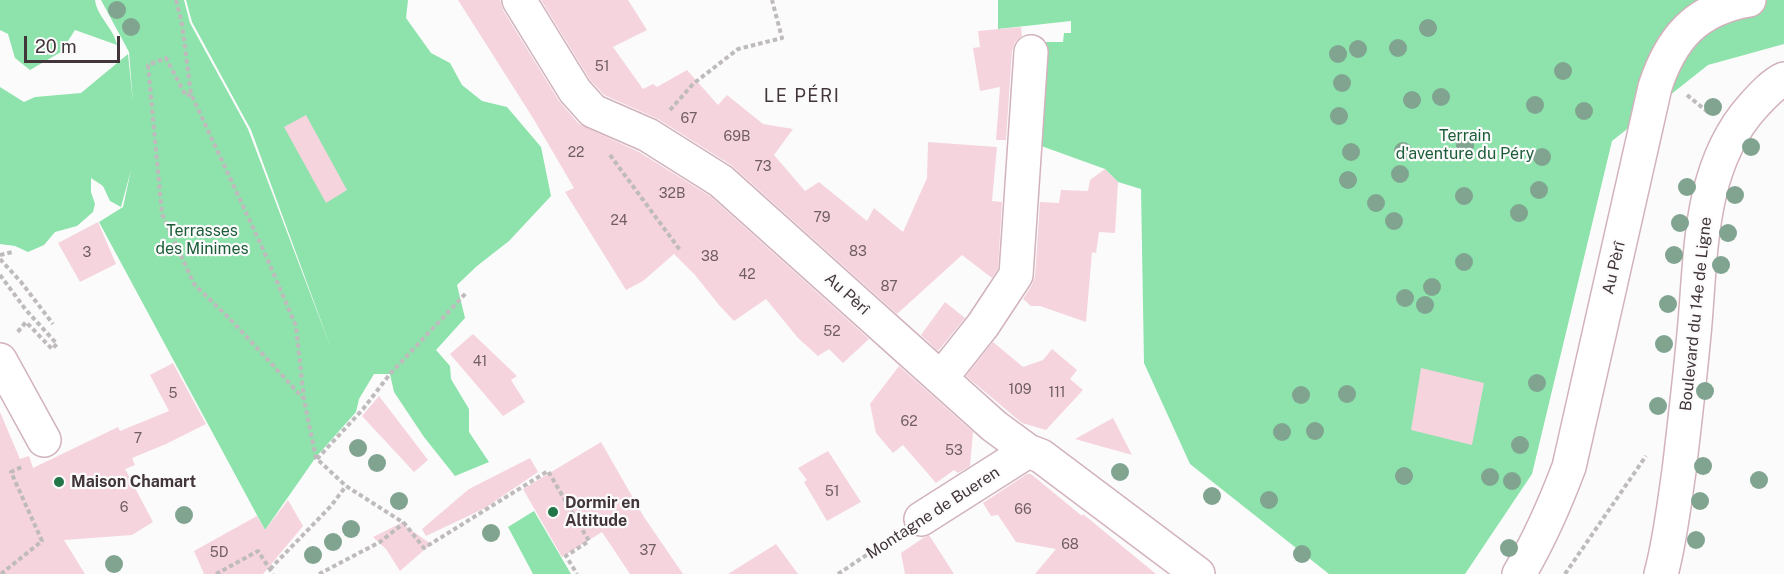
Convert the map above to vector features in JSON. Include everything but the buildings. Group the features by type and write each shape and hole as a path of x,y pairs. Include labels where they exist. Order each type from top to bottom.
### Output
{"street":[{"name":"Au Pèrî","path":"519,0 575,91 593,111 648,135 721,182 994,426 1028,452 1041,456 1198,574"},
{"name":"Au Pèrî","path":"1519,574 1555,507 1569,467 1654,87 1662,64 1688,28 1705,13 1735,2 1749,0"},
{"path":"941,378 983,326 1016,275 1031,52"},
{"name":"Boulevard du 14e de Ligne","path":"1661,574 1674,504 1684,426 1704,219 1715,173 1742,117 1760,98 1784,79"},
{"path":"0,360 44,440"},
{"name":"Montagne de Bueren","path":"921,519 1028,452"}],"path":[{"path":"176,0 182,24 190,94 263,249 296,326 304,400 316,458 346,486 404,524 425,547 548,471 589,541 566,556 577,574"},
{"path":"648,135 693,84 738,49 782,38 772,0"},
{"path":"1670,53 1688,97 1734,132"},
{"path":"190,94 186,96 166,58 148,65 162,214 194,284 232,321 304,400"},
{"path":"593,111 596,136 680,250"},
{"path":"13,252 0,257 53,324"},
{"path":"0,275 26,310 57,344 52,350 29,325"},
{"path":"316,458 363,409 390,374 466,292"},
{"path":"1565,574 1648,453 1684,426"},
{"path":"1,574 42,540 11,472 16,470"},
{"path":"270,569 331,506 346,486"},
{"name":"Montagne de Bueren","path":"838,574 921,519"},
{"path":"319,574 380,542 404,524"},
{"path":"216,574 258,551 273,574"}],"green space":[{"path":"0,0 95,0 117,45 75,30 61,52 30,70 15,58 8,34 0,30"},
{"name":"Terrasses des Minimes","path":"101,0 184,0 190,23 248,129 332,351 251,130 192,22 186,0 408,0 406,18 431,53 450,63 462,85 482,101 507,107 541,147 551,196 509,241 457,285 465,318 436,350 450,366 451,379 469,409 469,432 489,462 455,476 424,437 394,392 390,374 374,374 359,399 356,412 316,457 265,530 99,222 123,207 131,170 121,207 110,201 103,186 91,178 91,192 95,204 93,212 77,226 55,232 44,245 28,252 15,246 0,244 0,87 24,102 35,97 81,93 128,54 133,103 129,52"},
{"name":"Terrain d'aventure du Péry","path":"998,0 1784,0 1784,44 1708,65 1612,141 1532,474 1465,574 1329,574 1190,464 1144,363 1141,189 1118,182 1105,169 1022,139 1039,43 1042,38 1045,42 1063,42 1064,33 1071,33 1071,21 998,29"},
{"path":"534,511 571,574 533,574 508,527"}],"place":[{"name":"Maison Chamart","path":"59,482"},
{"name":"Dormir en Altitude","path":"553,512"}],"district":[{"name":"LE PÉRI","path":"802,96"}]}
